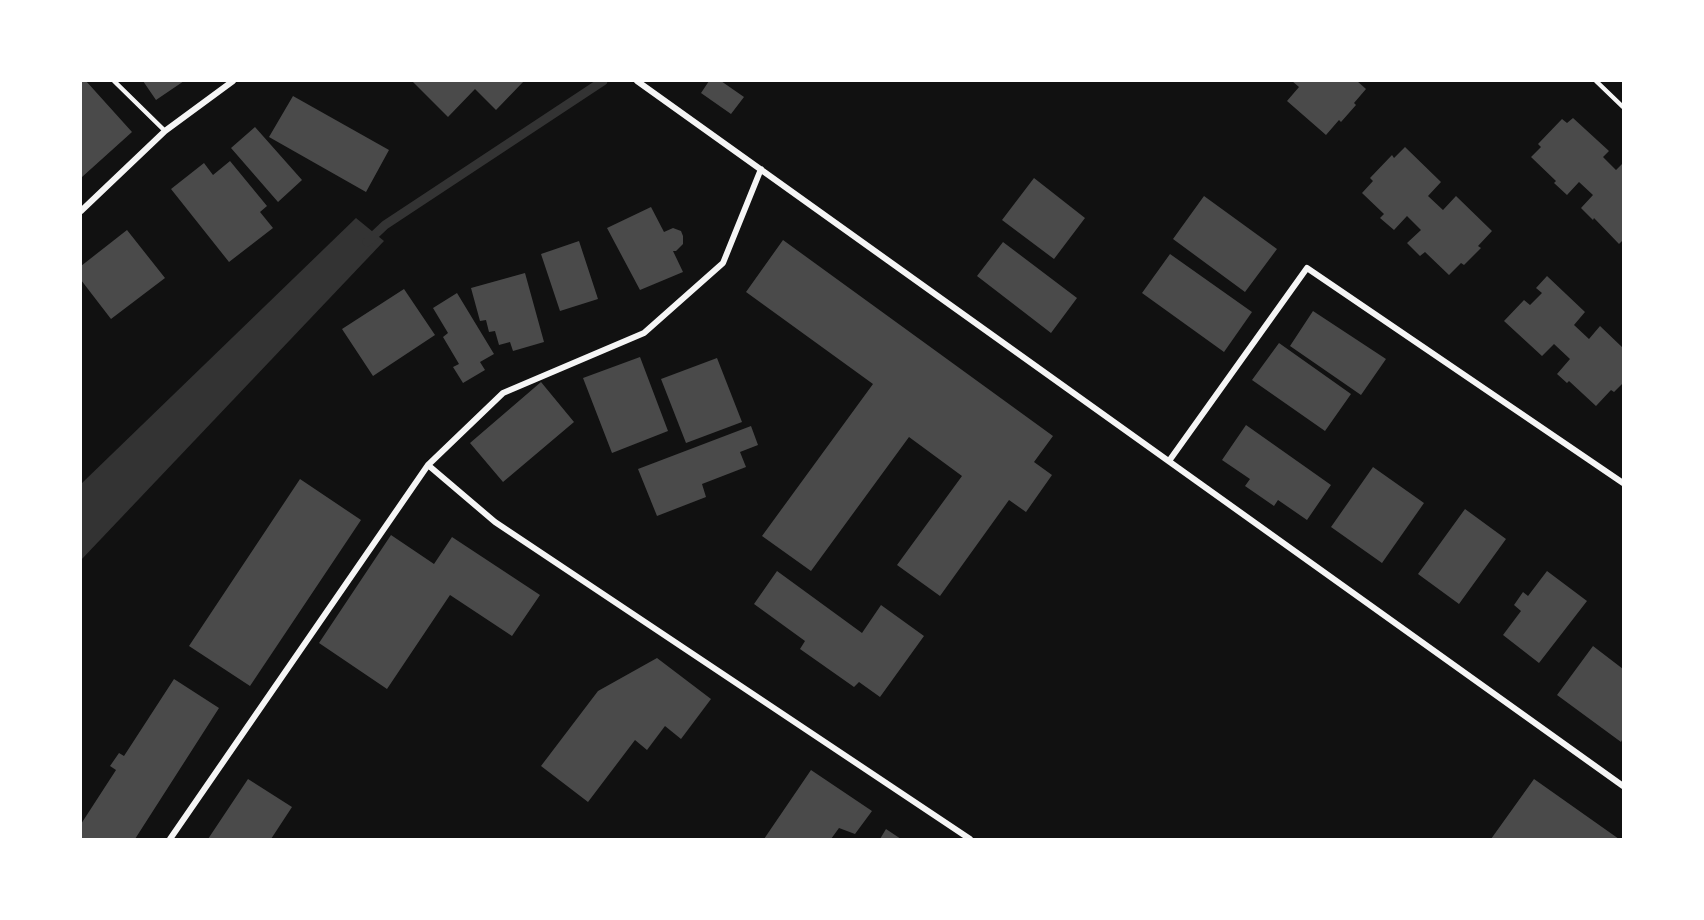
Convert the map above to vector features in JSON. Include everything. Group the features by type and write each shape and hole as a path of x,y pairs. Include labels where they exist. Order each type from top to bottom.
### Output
{"street":[{"path":"81,211 165,131 233,81"},
{"path":"638,81 1623,786"},
{"path":"170,839 428,465 503,393 644,333 723,263 760,169"},
{"path":"1169,461 1307,268 1623,483"},
{"path":"428,465 495,522 970,839"}],"lane":[{"path":"114,81 165,131"},
{"path":"1596,81 1623,107"}],"shaded area":[{"path":"356,218 384,241 81,560 81,484"}],"building":[{"path":"81,81 86,81 132,132 82,177"},
{"path":"143,81 184,81 156,100"},
{"path":"412,81 524,81 496,110 475,89 448,117"},
{"path":"709,81 721,81 744,97 731,114 701,93"},
{"path":"1292,81 1357,81 1366,89 1354,103 1356,105 1326,135 1287,101 1299,87"},
{"path":"293,96 389,150 366,192 269,137"},
{"path":"1573,118 1609,151 1603,157 1616,170 1623,165 1623,240 1619,244 1581,208 1593,195 1579,182 1567,195 1531,157 1541,147 1538,144 1562,119 1567,123"},
{"path":"255,127 302,180 278,202 231,148"},
{"path":"1405,147 1441,182 1428,196 1443,210 1456,196 1492,231 1478,246 1481,248 1464,265 1461,263 1449,275 1425,252 1420,256 1407,243 1421,230 1407,216 1394,230 1380,218 1384,214 1362,193 1373,181 1370,178 1392,155 1394,158"},
{"path":"230,161 267,206 260,212 273,228 229,262 171,189 204,163 213,175"},
{"path":"1034,178 1085,218 1054,259 1002,220"},
{"path":"1204,196 1277,249 1245,292 1173,239"},
{"path":"651,207 664,232 673,228 681,231 683,244 673,251 683,272 640,290 607,228"},
{"path":"127,230 165,278 111,319 81,280 81,266"},
{"path":"783,240 1053,436 1034,462 1052,475 1026,512 1009,500 940,596 897,565 962,476 909,437 811,571 762,536 873,384 746,292"},
{"path":"579,241 598,299 560,311 541,254"},
{"path":"1003,242 1077,298 1051,333 977,276"},
{"path":"1170,254 1252,312 1224,352 1142,293"},
{"path":"525,273 544,342 513,351 510,342 499,345 495,331 489,332 486,320 480,321 471,288"},
{"path":"1547,276 1585,312 1574,325 1589,339 1600,326 1623,348 1623,383 1614,392 1611,390 1596,406 1569,381 1567,383 1557,374 1570,359 1554,344 1542,356 1504,321 1524,300 1530,305 1542,293 1536,288"},
{"path":"404,289 435,335 373,376 342,329"},
{"path":"457,293 494,354 480,362 485,370 463,383 453,367 459,364 443,337 448,333 433,308"},
{"path":"1313,311 1386,359 1361,395 1290,346"},
{"path":"1279,343 1351,394 1325,431 1252,380"},
{"path":"640,357 668,431 612,453 583,378"},
{"path":"717,358 742,422 686,443 661,379"},
{"path":"541,382 574,422 503,482 470,443"},
{"path":"1246,425 1331,485 1307,520 1278,500 1274,506 1245,486 1250,479 1222,460"},
{"path":"751,426 758,445 740,452 746,467 702,484 706,497 657,516 638,469"},
{"path":"1373,467 1424,503 1382,563 1331,527"},
{"path":"300,479 361,520 250,686 189,646"},
{"path":"1465,509 1506,539 1459,604 1418,574"},
{"path":"391,535 434,564 452,537 540,595 512,636 450,595 387,689 319,643"},
{"path":"777,571 862,633 881,605 924,636 880,697 859,682 854,687 800,649 805,641 754,604"},
{"path":"1547,571 1587,601 1539,663 1503,635 1521,611 1514,605 1523,592 1528,596"},
{"path":"1593,646 1623,669 1623,738 1621,742 1557,695"},
{"path":"657,658 711,699 681,739 665,726 647,750 635,740 588,802 541,766 598,691"},
{"path":"174,679 219,708 135,839 81,839 81,824 116,770 110,766 119,753 124,756"},
{"path":"811,770 872,811 855,834 839,828 831,839 764,839"},
{"path":"248,779 292,807 271,839 208,839"},
{"path":"1534,779 1619,839 1491,839"},
{"path":"886,829 901,839 880,839"}],"waterway":[{"path":"367,242 385,225 603,81"}]}
